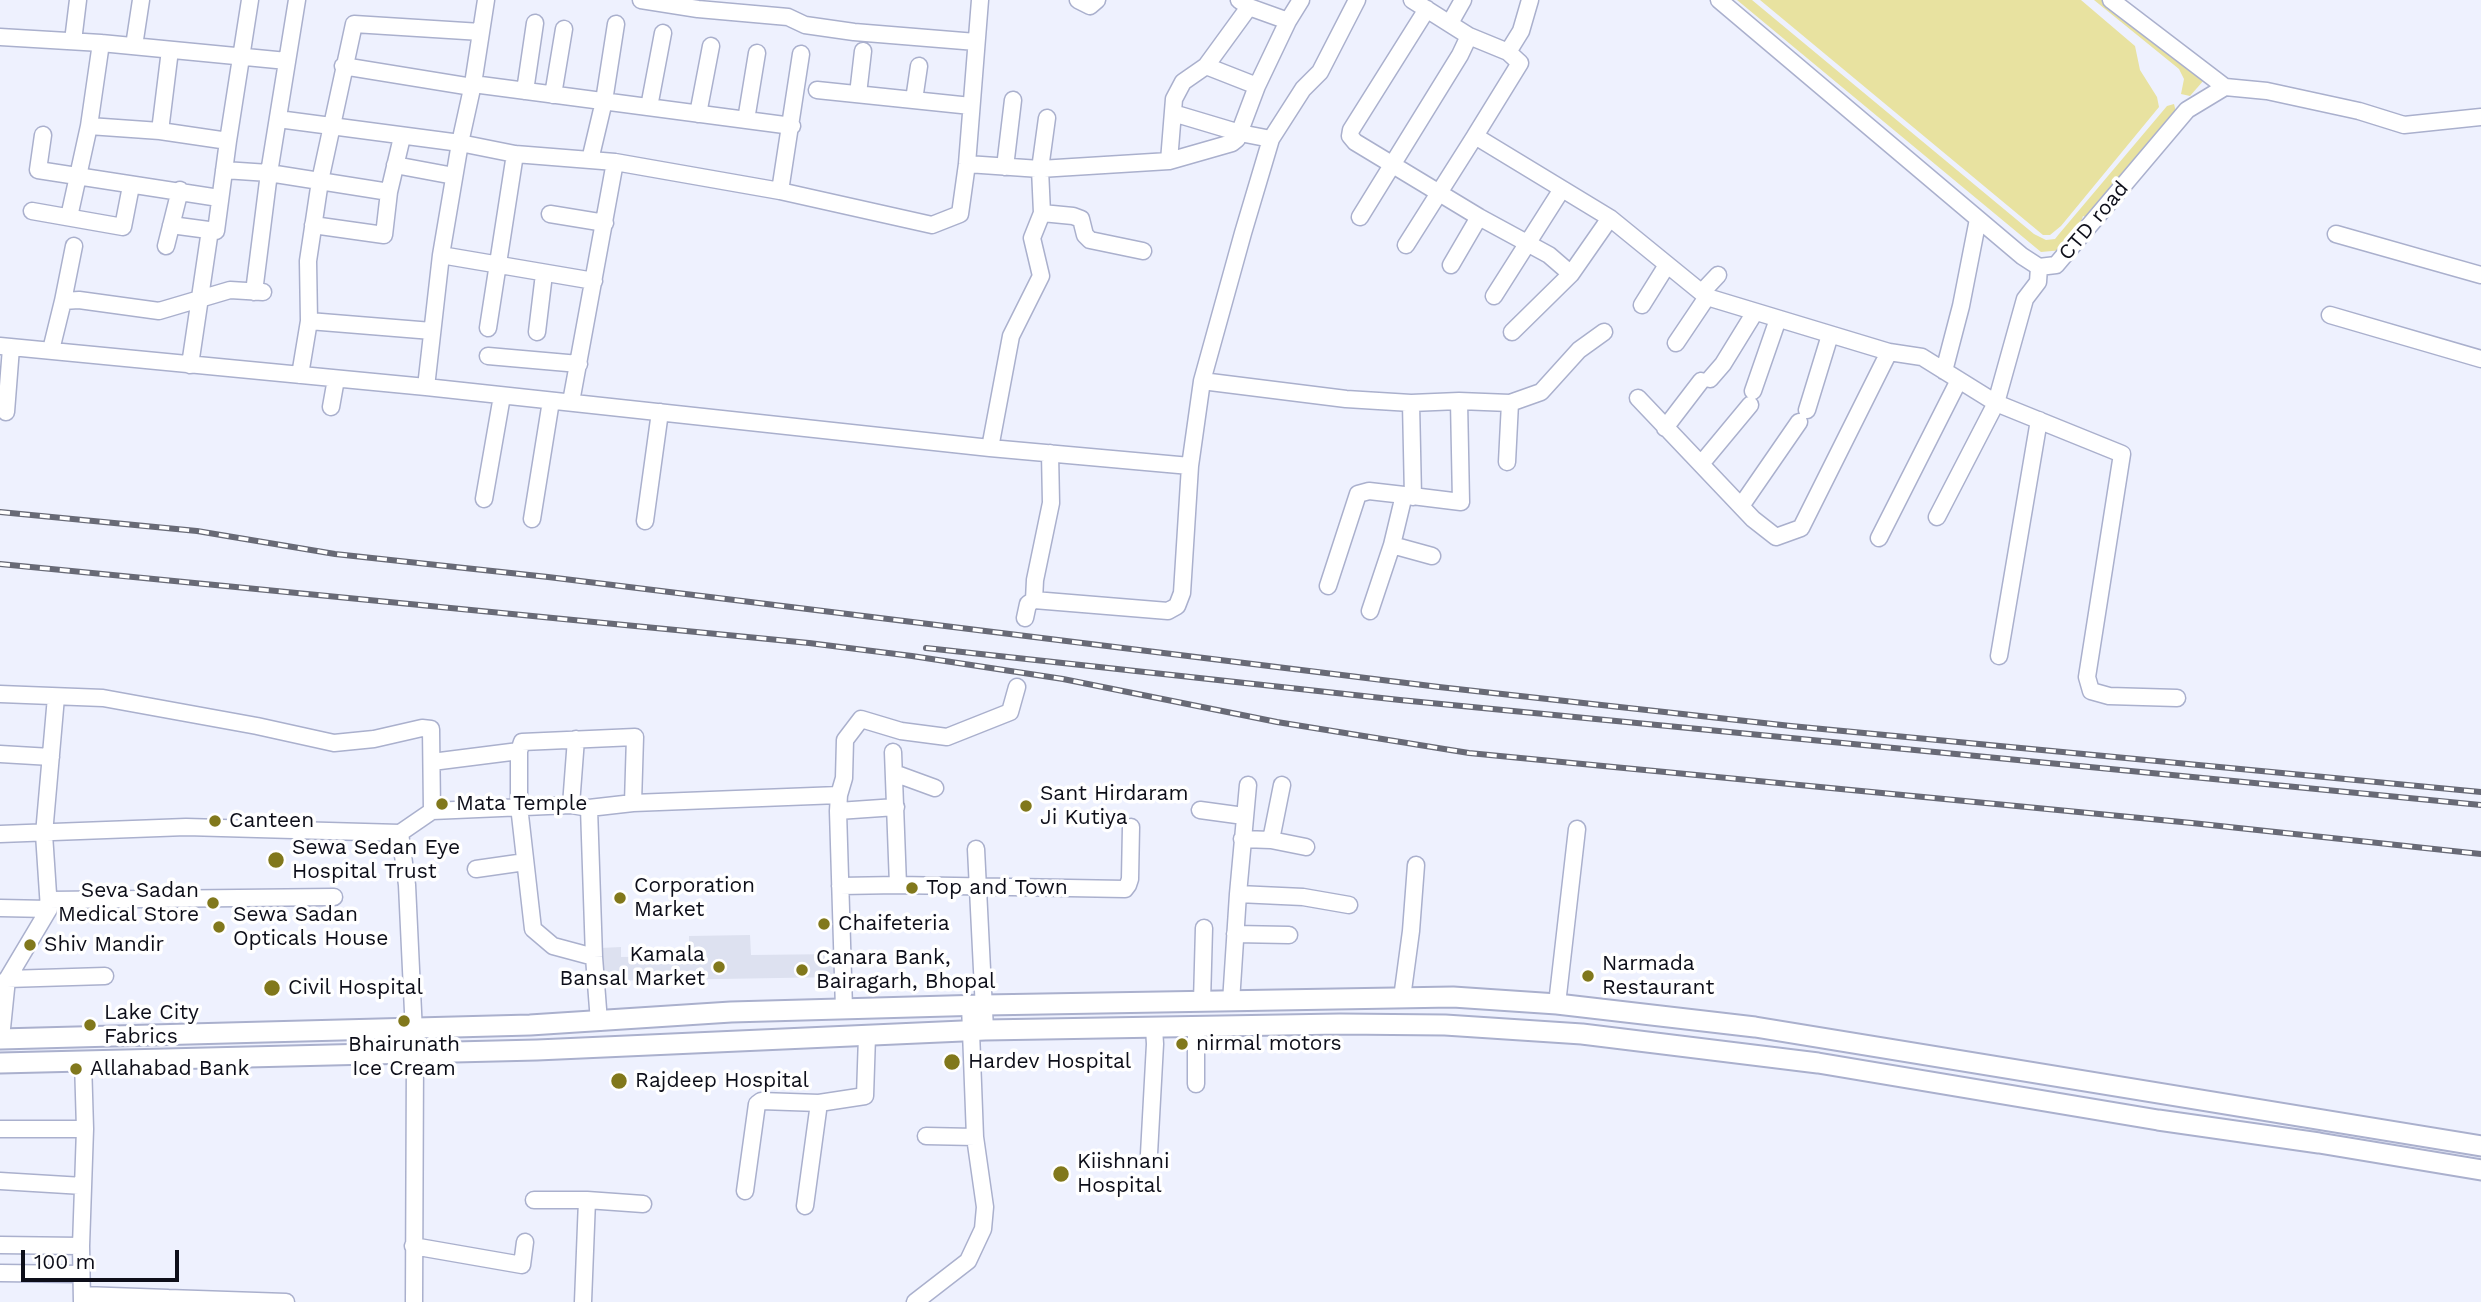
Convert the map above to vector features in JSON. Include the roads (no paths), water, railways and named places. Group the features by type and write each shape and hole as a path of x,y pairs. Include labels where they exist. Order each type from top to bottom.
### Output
{"main road":[{"path":"1,1038 599,1022 731,1012 977,1005 1453,997 1557,1004 1755,1027 2481,1146"},
{"path":"0,1063 415,1054 978,1030 1340,1024 1445,1025 1595,1036 1818,1063 2481,1170"}],"street":[{"path":"73,41 78,0"},
{"path":"134,46 141,0"},
{"path":"171,225 216,231 239,57 250,0"},
{"path":"62,301 79,300 159,311 230,290 259,292 269,173 297,0"},
{"path":"426,387 441,255 486,0"},
{"path":"641,0 788,17 805,24 855,32 976,42"},
{"path":"788,17 789,0"},
{"path":"278,119 515,153 615,162 780,191 932,225 960,214 967,164 980,0"},
{"path":"1078,0 1090,6 1097,0"},
{"path":"967,164 1040,169 1169,161 1231,143 1240,133 1257,86 1301,0"},
{"path":"1450,23 1463,0"},
{"path":"1508,52 1521,31 1530,0"},
{"name":"CTD road","path":"1719,0 2022,256 2039,267 2056,265 2187,110 2225,87"},
{"path":"2111,0 2225,87 2267,90 2359,111 2404,125 2481,117"},
{"path":"1025,618 1028,604 1034,600 1168,611 1177,606 1182,593 1190,466 1202,381 1271,139 1303,89 1320,72 1354,1"},
{"path":"1406,245 1438,192 1520,63 1508,52 1469,36 1416,2 1350,136 1355,142 1392,164 1438,192 1479,217 1549,255 1571,274"},
{"path":"1169,161 1174,99 1184,82 1206,66 1244,3 1288,21"},
{"path":"525,91 535,23"},
{"path":"300,375 309,321 308,261 313,225 354,24 481,32"},
{"path":"590,160 617,24"},
{"path":"553,95 564,29"},
{"path":"649,107 663,33"},
{"path":"1360,217 1469,36"},
{"path":"0,37 101,43 287,61"},
{"path":"69,216 89,126 101,43"},
{"path":"698,114 711,46"},
{"path":"160,131 170,50"},
{"path":"858,94 863,51"},
{"path":"746,120 757,52"},
{"path":"780,191 801,54"},
{"path":"344,66 472,85 792,125"},
{"path":"914,100 919,66"},
{"path":"1206,66 1257,86"},
{"path":"817,90 971,106"},
{"path":"1005,167 1013,100"},
{"path":"1173,113 1240,133 1271,139"},
{"path":"990,448 1011,336 1041,276 1032,238 1042,213 1040,169 1047,118"},
{"path":"89,126 160,131 228,141"},
{"path":"43,135 38,170 219,198"},
{"path":"1475,136 1610,218 1704,295 1889,352 1922,357 1996,403 2122,454 2087,677 2091,691 2109,696 2177,698"},
{"path":"313,225 384,235 389,192 402,137"},
{"path":"488,328 515,153"},
{"path":"572,402 615,162"},
{"path":"395,165 454,176"},
{"path":"224,170 269,173 389,192"},
{"path":"32,211 123,226 131,186"},
{"path":"1494,296 1562,189"},
{"path":"166,246 180,190"},
{"path":"1042,213 1081,219 1090,240 1143,251"},
{"path":"550,214 605,223"},
{"path":"1451,265 1479,217"},
{"path":"1511,332 1571,274 1610,218"},
{"path":"1944,372 1961,306 1978,219"},
{"path":"190,365 210,230"},
{"path":"2336,234 2481,275"},
{"path":"51,350 74,246"},
{"path":"441,255 594,281"},
{"path":"1642,306 1667,265"},
{"path":"1937,517 1996,403 2025,299 2038,282 2039,267"},
{"path":"537,332 544,274"},
{"path":"1676,343 1718,275"},
{"path":"1665,428 1705,380 1723,364 1755,312"},
{"path":"2330,315 2481,359"},
{"path":"1700,464 1752,398 1778,319"},
{"path":"309,321 432,331"},
{"path":"1202,381 1346,399 1411,403 1510,403 1541,392 1579,350 1604,332"},
{"path":"1741,506 1803,416 1830,335"},
{"path":"6,412 5,347 426,387 990,448 1190,466"},
{"path":"1638,398 1741,506 1776,537 1801,528 1889,352"},
{"path":"488,356 579,364"},
{"path":"331,407 336,379"},
{"path":"1879,538 1959,380"},
{"path":"484,499 502,396"},
{"path":"533,519 551,401"},
{"path":"1328,586 1358,494 1369,491 1461,502 1459,401"},
{"path":"1370,611 1409,496 1411,403"},
{"path":"1507,462 1510,403"},
{"path":"645,521 660,412"},
{"path":"1999,656 2039,420"},
{"path":"1034,600 1034,580 1051,503 1050,453"},
{"path":"1392,545 1432,556"},
{"path":"844,1009 838,803 844,778 845,740 861,719 901,731 947,737 1010,712 1017,687"},
{"path":"0,694 103,698 334,743 374,739 422,728 431,729 432,811"},
{"path":"1,1038 4,983 49,904 44,834 56,697"},
{"path":"594,957 553,946 533,929 519,806 519,751 522,742 635,737 632,803"},
{"path":"571,805 576,739"},
{"path":"432,762 519,751"},
{"path":"893,752 898,885"},
{"path":"0,754 51,757"},
{"path":"894,773 935,788"},
{"path":"1231,1002 1248,785"},
{"path":"1271,840 1282,785"},
{"path":"0,834 186,827 400,833 432,811 519,806 571,805 589,808 632,803 838,803 896,807"},
{"path":"589,808 599,1022"},
{"path":"1199,810 1244,816"},
{"path":"840,886 1125,889 1130,879 1130,827"},
{"path":"1557,1004 1577,829"},
{"path":"400,833 407,885 415,1054 414,1302"},
{"path":"1242,839 1271,840 1306,847"},
{"path":"915,1302 968,1261 983,1228 985,1207 975,1137 978,1030 976,849"},
{"path":"477,869 525,862"},
{"path":"1402,998 1416,865"},
{"path":"1238,894 1303,897 1349,905"},
{"path":"0,908 49,904 334,897"},
{"path":"1202,1002 1204,928"},
{"path":"1235,934 1290,935"},
{"path":"4,983 105,976"},
{"path":"1149,1154 1154,1028"},
{"path":"1196,1028 1196,1084"},
{"path":"745,1191 757,1104 761,1101 819,1103 865,1096 867,1036"},
{"path":"83,1061 85,1129 82,1298 286,1302"},
{"path":"805,1206 819,1103"},
{"path":"0,1129 85,1129"},
{"path":"926,1136 975,1137"},
{"path":"0,1181 83,1186"},
{"path":"534,1200 643,1204"},
{"path":"583,1302 587,1200"},
{"path":"414,1246 522,1265 525,1242"},
{"path":"0,1245 81,1246"},
{"path":"0,1273 81,1274"}],"railway":[{"path":"0,512 197,531 335,554 548,577 1439,687 1791,726 2481,792"},
{"path":"0,564 809,643 912,656 1063,679 1277,722 1469,753 2192,823 2481,854"},
{"path":"926,648 1400,700 2481,805"}],"place":[{"name":"Mata Temple","path":"442,804"},
{"name":"Sant Hirdaram Ji Kutiya","path":"1026,806"},
{"name":"Canteen","path":"215,821"},
{"name":"Sewa Sedan Eye Hospital Trust","path":"276,860"},
{"name":"Top and Town","path":"912,888"},
{"name":"Corporation Market","path":"620,898"},
{"name":"Seva Sadan Medical Store","path":"213,903"},
{"name":"Chaifeteria","path":"824,924"},
{"name":"Sewa Sadan Opticals House","path":"219,927"},
{"name":"Shiv Mandir","path":"30,945"},
{"name":"Kamala Bansal Market","path":"719,967"},
{"name":"Canara Bank, Bairagarh, Bhopal","path":"802,970"},
{"name":"Narmada Restaurant","path":"1588,976"},
{"name":"Civil Hospital","path":"272,988"},
{"name":"Bhairunath Ice Cream","path":"404,1021"},
{"name":"Lake City Fabrics","path":"90,1025"},
{"name":"nirmal motors","path":"1182,1044"},
{"name":"Hardev Hospital","path":"952,1062"},
{"name":"Allahabad Bank","path":"76,1069"},
{"name":"Rajdeep Hospital","path":"619,1081"},
{"name":"Kiishnani Hospital","path":"1061,1174"}]}
